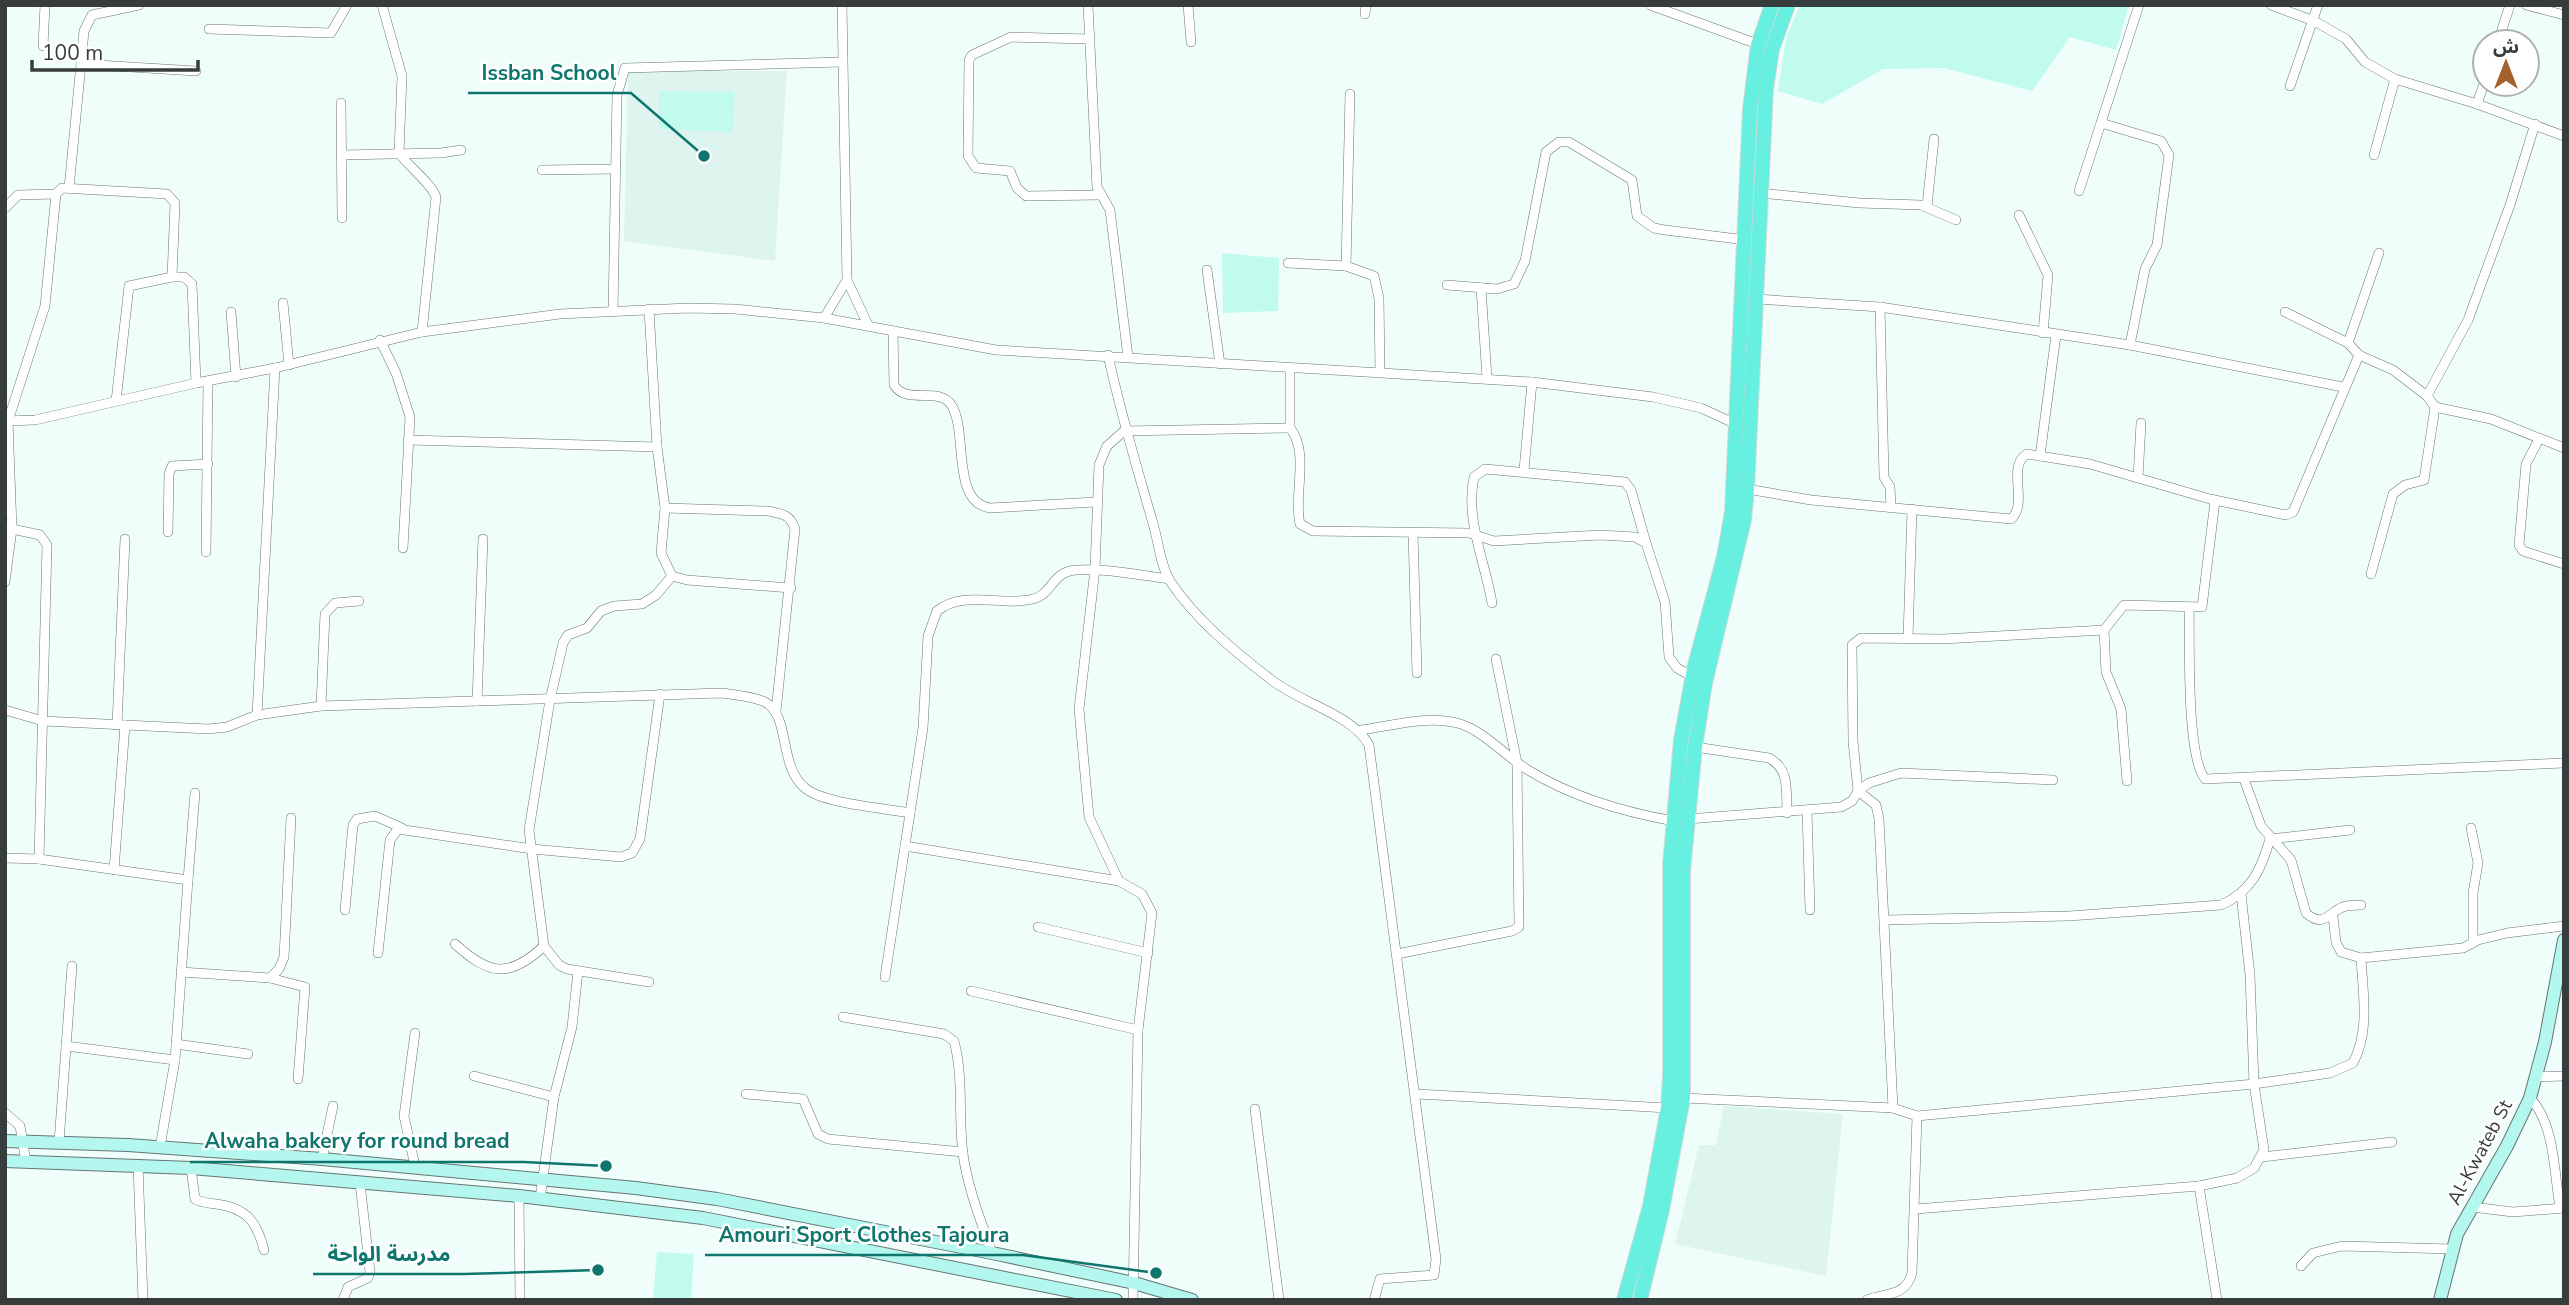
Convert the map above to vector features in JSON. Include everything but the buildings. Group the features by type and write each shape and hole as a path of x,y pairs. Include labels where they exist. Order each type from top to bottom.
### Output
{"main road":[{"path":"1640,1300 1639,1273 1664,1140 1671,1077 1670,865 1695,747 1699,680 1732,512 1750,109 1772,5"},
{"path":"1624,1300 1639,1273 1684,1098 1681,740 1744,520 1751,434 1765,47 1788,5"},
{"name":"Al-Kwateb St","path":"2440,1300 2452,1249 2472,1207 2507,1146 2529,1098 2564,940"},
{"path":"5,1141 160,1147 415,1166 717,1199 1134,1283 1192,1300"},
{"path":"5,1161 191,1168 520,1196 778,1231 1056,1293 1116,1300"}],"street":[{"path":"43,46 45,5"},
{"path":"69,188 84,31 92,15 139,5"},
{"path":"209,29 331,33 347,5"},
{"path":"382,5 402,76 399,153 424,183 431,187 436,197 422,332"},
{"path":"842,5 847,280 868,325"},
{"path":"1088,5 1097,183 1100,195 1110,210 1128,357"},
{"path":"1188,5 1191,42"},
{"path":"1650,5 1681,10 1765,47"},
{"path":"2079,191 2139,5"},
{"path":"2271,5 2314,21 2346,38 2365,62 2395,79 2477,104 2564,136"},
{"path":"2290,86 2318,5"},
{"path":"2503,28 2510,5"},
{"path":"2526,5 2564,15"},
{"path":"1089,38 1012,37 972,55 969,60 968,156 976,167 1010,172 1017,188 1027,196 1100,195"},
{"path":"613,311 617,95 623,71 629,66 842,62"},
{"path":"81,64 197,71"},
{"path":"2374,155 2395,79"},
{"path":"1346,266 1350,94"},
{"path":"2477,104 2479,98"},
{"path":"341,103 342,218"},
{"path":"2101,124 2161,141 2169,155 2157,245 2145,269 2130,345"},
{"path":"2427,396 2468,320 2510,205 2535,124"},
{"path":"1927,206 1934,139"},
{"path":"1447,285 1505,288 1518,278 1525,261 1546,152 1559,142 1569,142 1632,180 1637,216 1654,228 1746,240"},
{"path":"341,155 461,150"},
{"path":"542,170 615,169"},
{"path":"5,582 8,527 6,421 44,306 58,190 69,188 167,194 173,198 172,277"},
{"path":"1760,193 1927,206 1956,220"},
{"path":"5,208 18,195 56,194"},
{"path":"2019,215 2048,275 2043,333"},
{"path":"2348,343 2379,253"},
{"path":"1288,263 1346,266 1370,273 1375,280 1380,372"},
{"path":"1207,271 1220,364"},
{"path":"116,401 129,286 172,277 184,277 192,284 196,383"},
{"path":"824,318 847,280"},
{"path":"1481,288 1488,378"},
{"path":"1756,299 1880,307 2130,345 2343,387"},
{"path":"283,303 289,365"},
{"path":"1880,307 1884,477 1890,487 1891,507"},
{"path":"649,309 657,447 665,508 661,553 672,576 687,580 791,588"},
{"path":"6,421 35,420 196,383 236,377 380,340 422,332 560,314 649,309 735,309 824,318 996,350 1532,382 1653,397 1701,408 1751,434"},
{"path":"230,312 236,377"},
{"path":"2285,312 2348,343 2359,355 2393,370 2427,396 2435,407 2491,419 2564,448"},
{"path":"893,331 894,386 904,395 941,397 951,404 957,418 967,489 974,501 990,508 1095,502"},
{"path":"2040,456 2056,335"},
{"path":"380,340 405,398 410,418 403,548"},
{"path":"1108,355 1124,431 1169,579 1207,624 1269,679 1292,695 1361,730 1435,720 1456,723 1471,728 1517,763 1570,792 1632,813 1681,820 1841,807 1852,801 1858,791 1878,779 1901,773 2053,780"},
{"path":"1748,489 1811,500 2011,519 2017,511 2022,456 2026,454 2090,464 2215,500 2290,514 2359,355"},
{"path":"257,715 275,368"},
{"path":"1290,368 1290,428 1296,435 1299,463 1297,514 1304,528 1313,531 1475,535 1505,541 1600,535 1635,537 1646,543"},
{"path":"206,552 208,381"},
{"path":"1524,470 1532,382"},
{"path":"2371,574 2393,494 2405,485 2424,480 2435,407"},
{"path":"2138,478 2141,423"},
{"path":"1119,881 1089,817 1080,738 1079,709 1095,569 1095,502 1101,458 1111,441 1124,431 1290,428"},
{"path":"2539,439 2526,464 2519,545 2523,551 2564,564"},
{"path":"408,440 657,447"},
{"path":"168,532 169,474 172,466 208,464"},
{"path":"1492,603 1486,567 1472,523 1474,477 1485,469 1524,470 1625,482 1631,490 1665,602 1669,657 1677,668 1699,680"},
{"path":"2127,781 2121,709 2106,672 2104,630 2124,605 2202,606 2215,500"},
{"path":"665,508 734,509 784,514 792,520 795,528 791,588 776,711 787,758 803,788 833,799 910,813"},
{"path":"1908,638 1912,509"},
{"path":"8,527 40,535 47,545 39,859"},
{"path":"1413,533 1417,674"},
{"path":"477,701 483,539"},
{"path":"114,870 121,725 125,540"},
{"path":"885,977 923,729 928,636 937,611 957,601 1036,599 1047,590 1055,577 1072,570 1095,569 1169,579"},
{"path":"649,982 578,971 559,965 544,946 529,831 559,652 568,635 587,628 601,611 614,606 642,604 656,595 672,576"},
{"path":"321,706 325,614 335,603 359,601"},
{"path":"2189,607 2193,734 2199,772 2212,781 2564,763"},
{"path":"1893,1108 1886,920 1877,809 1858,791 1853,740 1852,645 1861,638 2104,630"},
{"path":"1397,954 1512,931 1519,927 1517,763 1496,659"},
{"path":"5,710 43,721 208,729 257,715 321,706 550,700 660,694 743,696 764,702 776,711"},
{"path":"345,910 352,825 357,819 376,816 402,828 532,849 621,857 632,853 640,839 660,694"},
{"path":"1361,730 1369,745 1373,763 1417,1094 1436,1270 1428,1276 1380,1279 1374,1300"},
{"path":"1695,747 1769,758 1779,763 1785,773 1787,813"},
{"path":"2245,779 2261,826 2291,860 2306,913 2317,918 2333,917 2343,907 2361,905"},
{"path":"160,1147 175,1060 195,793"},
{"path":"1807,811 1810,910"},
{"path":"270,978 279,969 284,957 291,818"},
{"path":"378,953 390,840 402,828"},
{"path":"2471,828 2478,863 2473,893 2473,943"},
{"path":"2270,839 2350,831"},
{"path":"1886,920 2069,916 2221,905 2241,894 2256,876 2270,839"},
{"path":"905,846 1119,881 1136,890 1149,902 1152,913 1138,1030 1133,1300"},
{"path":"5,858 39,859 188,880"},
{"path":"1916,1209 2199,1185 2237,1178 2254,1168 2264,1150 2254,1084 2250,975 2241,894"},
{"path":"2333,917 2336,942 2342,952 2361,958 2463,948 2507,933 2564,926"},
{"path":"1038,927 1147,953"},
{"path":"455,944 477,964 507,970 526,963 544,946"},
{"path":"1684,1098 1893,1108 1917,1116 2254,1084 2330,1073 2353,1063 2364,1029 2361,958"},
{"path":"59,1142 72,966"},
{"path":"540,1199 554,1097 572,1027 578,971"},
{"path":"181,972 270,978 305,987 298,1079"},
{"path":"971,991 1138,1030"},
{"path":"844,1017 944,1034 954,1041 960,1079 963,1152 970,1189 992,1253"},
{"path":"415,1033 404,1116 415,1166"},
{"path":"176,1044 248,1054"},
{"path":"66,1046 175,1060"},
{"path":"474,1076 554,1097"},
{"path":"2535,1077 2564,1076"},
{"path":"746,1094 803,1098 818,1134 828,1139 963,1152"},
{"path":"1417,1094 1668,1108"},
{"path":"2472,1207 2513,1212 2562,1208 2548,1132 2538,1106 2529,1098"},
{"path":"322,1159 333,1107"},
{"path":"1255,1110 1279,1300"},
{"path":"5,1113 18,1123 26,1162"},
{"path":"1867,1300 1898,1293 1910,1280 1916,1209 1917,1116"},
{"path":"2262,1157 2392,1142"},
{"path":"138,1165 143,1300"},
{"path":"191,1168 195,1199 238,1209 251,1217 259,1229 264,1250"},
{"path":"343,1300 348,1287 368,1278 370,1272 360,1183"},
{"path":"2199,1185 2217,1300"},
{"path":"520,1196 520,1300"},
{"path":"2301,1266 2313,1253 2342,1246 2452,1249"}],"shaded area":[{"path":"628,71 787,71 775,261 624,241"},
{"path":"1724,1106 1843,1114 1826,1276 1675,1244 1699,1145 1716,1145"}],"green space":[{"path":"1800,5 2129,5 2116,50 2070,37 2032,91 1944,68 1883,69 1822,104 1778,91 1786,38"},
{"path":"659,91 734,92 733,132 659,129"},
{"path":"1222,253 1279,258 1278,311 1223,313"},
{"path":"657,1252 694,1254 691,1300 653,1300"}],"place":[{"name":"Issban School","path":"704,156"},
{"name":"Alwaha bakery for round bread","path":"606,1166"},
{"name":"مدرسة الواحة","path":"598,1270"},
{"name":"Amouri Sport Clothes Tajoura","path":"1156,1273"}]}
